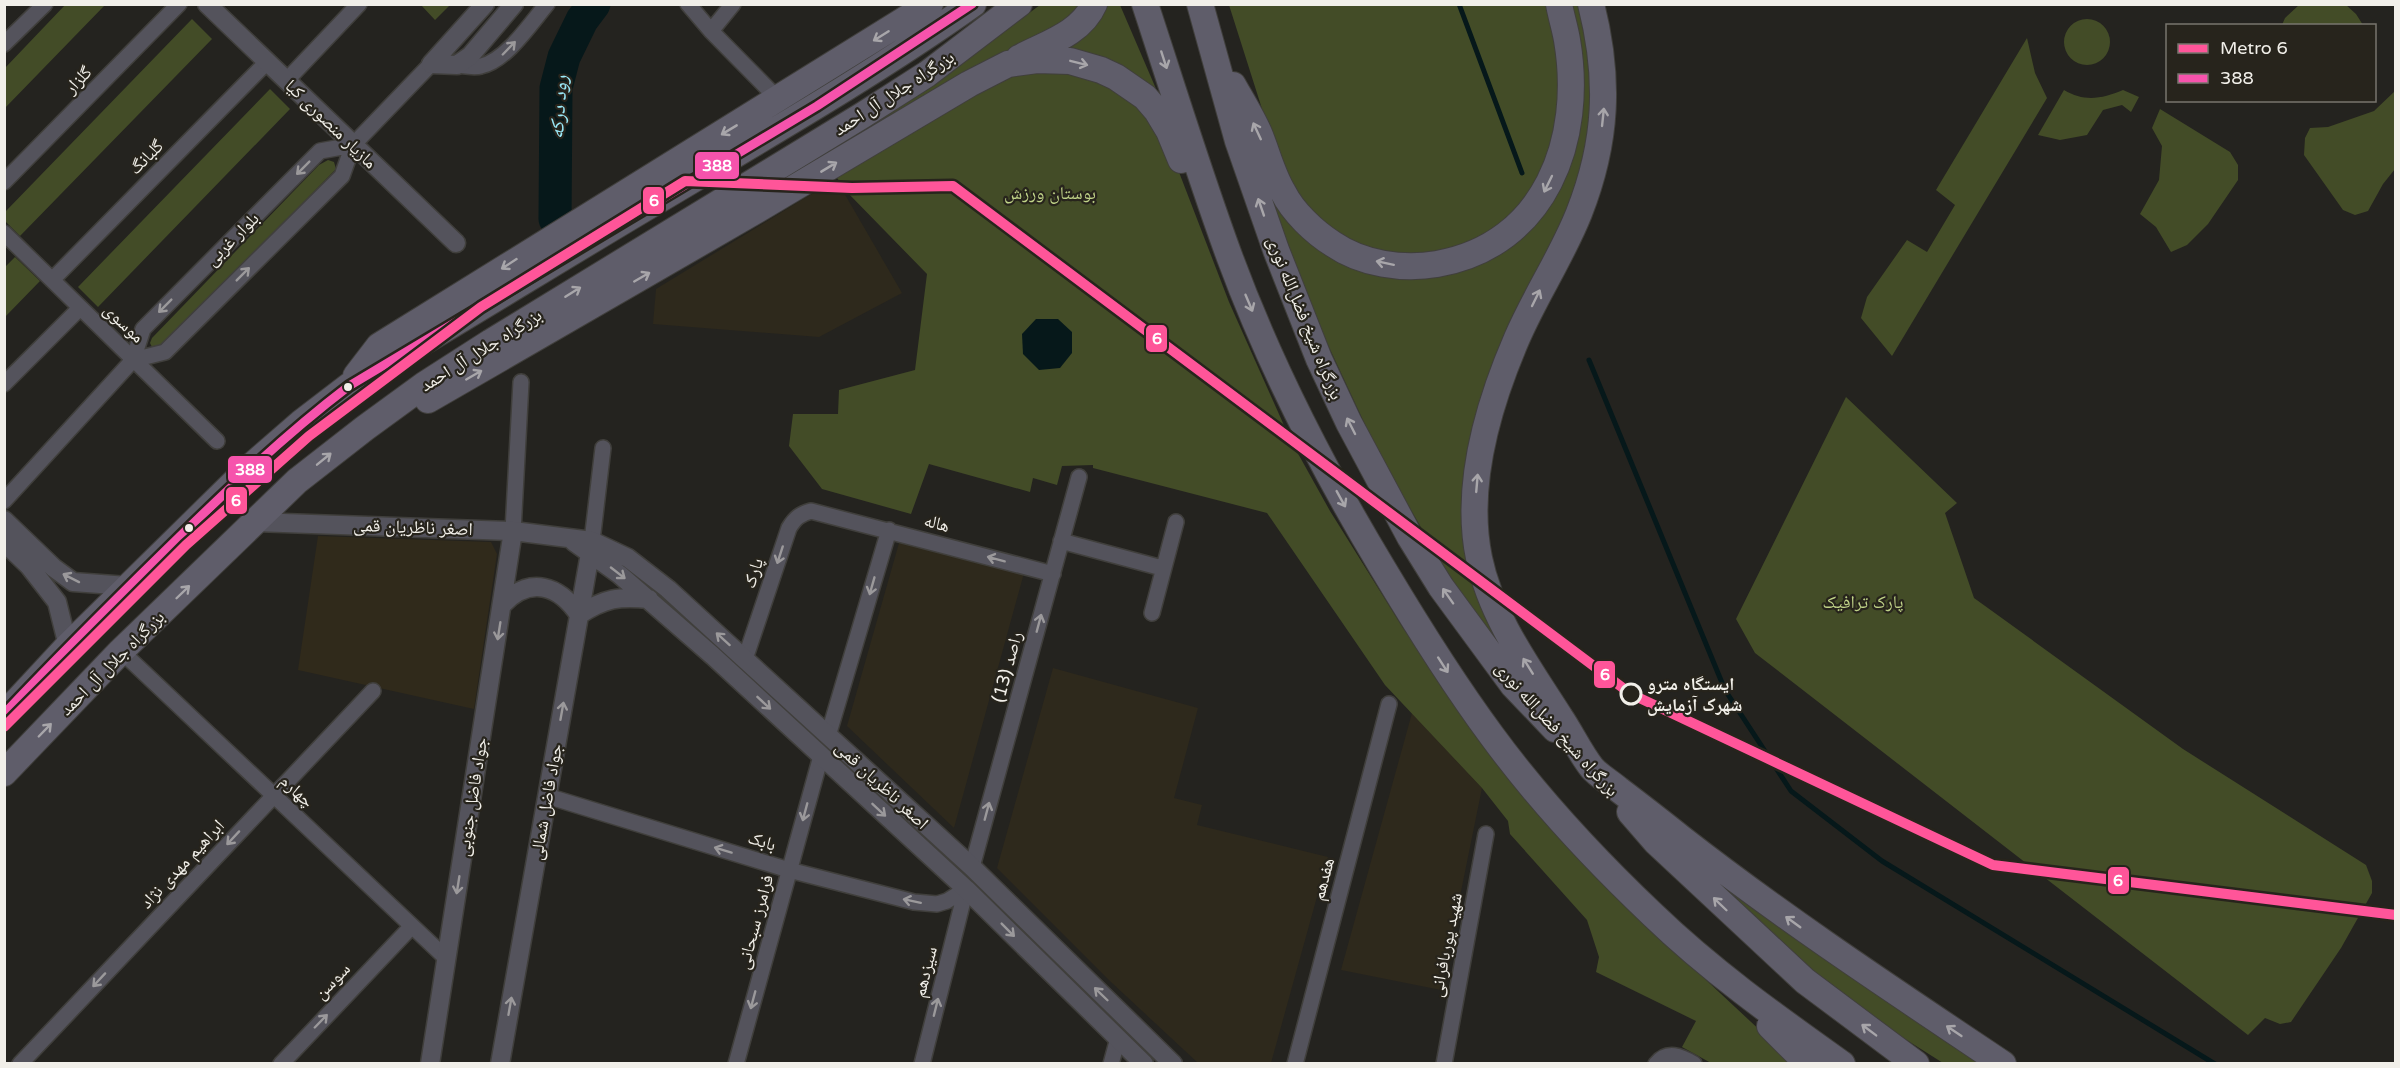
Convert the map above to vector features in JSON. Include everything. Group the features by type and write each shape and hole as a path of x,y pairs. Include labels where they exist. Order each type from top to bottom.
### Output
{"highway":[{"path":"349,386 379,346 527,252 779,100 930,4"},
{"name":"بزرگراه جلال آل احمد","path":"4,715 68,646 248,469 302,422 349,386 831,99 917,44 973,4"},
{"name":"بزرگراه جلال آل احمد","path":"4,772 121,651 297,481 364,428 424,385 491,342 909,86 1019,4"},
{"path":"364,428 437,396 969,84 1068,33 1084,21 1094,4"},
{"path":"1145,4 1230,259"},
{"name":"بزرگراه شیخ فضل‌الله نوری","path":"1200,4 1238,141 1276,250 1319,358 1349,423 1410,537 1475,634 1513,685 1593,769 1656,842 1750,933 1804,981 1916,1064"},
{"path":"1214,50 1258,131 1282,192 1303,218 1332,244 1359,257 1391,265 1427,266 1459,260 1485,249 1506,236 1540,201 1560,154 1567,129 1571,91 1568,40 1558,4"},
{"path":"1591,4 1598,29 1603,72 1604,109 1598,156 1578,215 1536,297 1499,380 1479,454 1474,514 1478,557 1493,602 1514,644 1593,769 1741,885 1803,930 2003,1064"},
{"path":"1008,64 1054,59 1086,64 1116,77 1145,97 1157,111 1169,130 1230,259 1283,385 1340,497 1408,611 1469,704 1521,773 1574,834 1653,916 1736,988 1842,1064"},
{"path":"1736,988 1786,1044 1808,1064"}],"street":[{"path":"4,44 45,4"},
{"name":"گلزار","path":"4,182 179,4"},
{"path":"286,81 359,4"},
{"name":"بلوار غربی","path":"134,360 165,352 342,176 353,145 485,4"},
{"path":"457,65 470,56 514,4"},
{"path":"431,64 480,67 492,62 506,53 547,4"},
{"path":"688,4 711,31 779,100"},
{"path":"711,31 733,4"},
{"name":"مازیار منصوری کیا","path":"210,6 456,243"},
{"name":"گلبانگ","path":"52,280 267,62"},
{"name":"بلوار غربی","path":"4,501 134,360 143,329 320,151 353,145"},
{"name":"موسوی","path":"6,237 217,441"},
{"path":"4,384 80,308"},
{"path":"513,531 521,382"},
{"path":"591,547 603,448"},
{"name":"راصد (13)","path":"972,867 1079,477"},
{"name":"هاله","path":"812,511 1053,574"},
{"name":"پارک","path":"746,659 789,528 802,513 812,511"},
{"path":"4,520 54,568 73,582 128,586"},
{"name":"اصغر ناظریان قمی","path":"255,522 513,531 552,535 628,558 648,572 746,659 972,867 1173,1064"},
{"path":"1152,613 1162,568 1176,522"},
{"path":"821,756 889,530"},
{"name":"جواد فاضل جنوبی","path":"430,1064 513,531"},
{"path":"1061,541 1162,568"},
{"path":"4,542 29,566 57,602 68,646"},
{"name":"اصغر ناظریان قمی","path":"591,547 966,889 1144,1064"},
{"name":"جواد فاضل شمالی","path":"500,1064 591,547"},
{"path":"503,604 512,594 522,588 542,587 561,595 571,603 579,615 595,604 615,598 649,599"},
{"name":"چهارم","path":"121,651 447,959"},
{"name":"ابراهیم مهدی نژاد","path":"20,1064 372,691"},
{"name":"هفدهم","path":"1295,1064 1389,704"},
{"name":"فرامرز سبحانی","path":"736,1064 821,756"},
{"name":"بابک","path":"547,796 789,870 926,904 947,901 966,889"},
{"name":"شهید پوربافرانی","path":"1444,1064 1486,834"},
{"path":"966,889 972,867"},
{"name":"سیزدهم","path":"922,1064 966,889"},
{"name":"سوسن","path":"281,1064 412,926"},
{"path":"1111,1064 1118,1038 1127,1020"},
{"path":"1656,1064 1661,1058 1674,1055 1694,1064"}],"shaded area":[{"path":"836,179 902,293 819,337 653,324 656,289"},
{"path":"1036,319 1058,319 1072,332 1072,353 1060,368 1039,370 1023,354 1022,334"},
{"path":"318,536 491,542 497,554 474,709 298,670"},
{"path":"899,543 1024,573 954,828 847,726"},
{"path":"1053,668 1198,708 1174,798 1202,805 1197,825 1328,857 1271,1063 1198,1063 1111,982 997,868"},
{"path":"1412,713 1482,788 1441,990 1341,970"}],"green space":[{"path":"66,4 105,5 5,108 5,68"},
{"path":"421,5 450,5 435,20"},
{"path":"1040,5 1089,5 1085,12 483,358 967,59"},
{"path":"1101,5 1120,5 1169,119 1055,47"},
{"path":"1229,5 1548,5 1552,18 1561,94 1555,139 1533,193 1493,233 1425,257 1393,255 1362,247 1333,233 1305,210 1277,156"},
{"path":"1568,5 1583,5 1594,71 1584,175 1468,477 1524,676 1468,604 1395,482 1368,431 1321,330 1269,195 1292,221 1425,274 1555,193"},
{"path":"2299,5 2346,5 2362,24 2282,24 2285,18"},
{"path":"192,19 212,39 20,236 5,221 5,212"},
{"path":"2087,19 2103,26 2110,42 2103,58 2087,65 2071,58 2064,42 2071,26"},
{"path":"2027,38 2035,73 2047,98 1892,356 1861,318 1867,297 1907,240 1927,252 1955,205 1936,190"},
{"name":"بوستان ورزش","path":"1049,65 1122,86 1167,141 1229,302 1291,441 1330,511 1403,628 1502,765 1675,951 1795,1063 1711,1063 1682,1047 1696,1021 1596,972 1599,957 1587,920 1510,834 1508,821 1482,788 1385,685 1267,513 1093,468 1093,465 1062,466 1057,485 1033,478 1030,492 929,464 911,514 822,489 789,446 793,414 838,414 839,390 915,370 927,274 846,191 835,175 984,83"},
{"path":"270,89 290,109 98,307 78,287"},
{"path":"2064,90 2086,98 2100,97 2123,90 2139,97 2131,112 2122,105 2103,110 2087,135 2060,140 2038,135"},
{"path":"2395,91 2395,169 2383,184 2368,211 2355,215 2343,210 2304,155 2305,138 2310,128 2328,127 2374,111"},
{"path":"2160,109 2230,152 2238,165 2238,180 2208,224 2187,245 2171,252 2156,227 2140,214 2159,180 2162,146 2152,128"},
{"path":"328,160 334,162 336,169 163,346 152,347 150,343 152,338 319,165"},
{"path":"15,257 40,281 5,317 5,267"},
{"name":"پارک ترافیک","path":"1846,397 1957,503 1945,513 1974,598 2183,749 2366,865 2372,881 2372,893 2341,948 2291,1022 2280,1024 2265,1018 2248,1035 1755,653 1736,619"},
{"path":"1727,888 1988,1063 1943,1063 1845,1001 1779,944"}],"waterway":[{"name":"رود درکه","path":"555,219 556,88 564,57 582,20 594,4"},
{"path":"1459,4 1522,173"},
{"path":"1589,360 1725,690 1791,791 1882,861 2215,1064"}],"metro line":[{"name":"6","path":"4,727 186,545 309,436 481,307 685,181 852,188 953,186 1631,694 1993,865 2396,915"}],"transit line":[{"name":"388","path":"4,714 102,613 230,488 300,425 349,386 817,106 972,4"}],"place":[{"name":"ایستگاه مترو شهرک آزمایش","path":"1631,694"}]}
